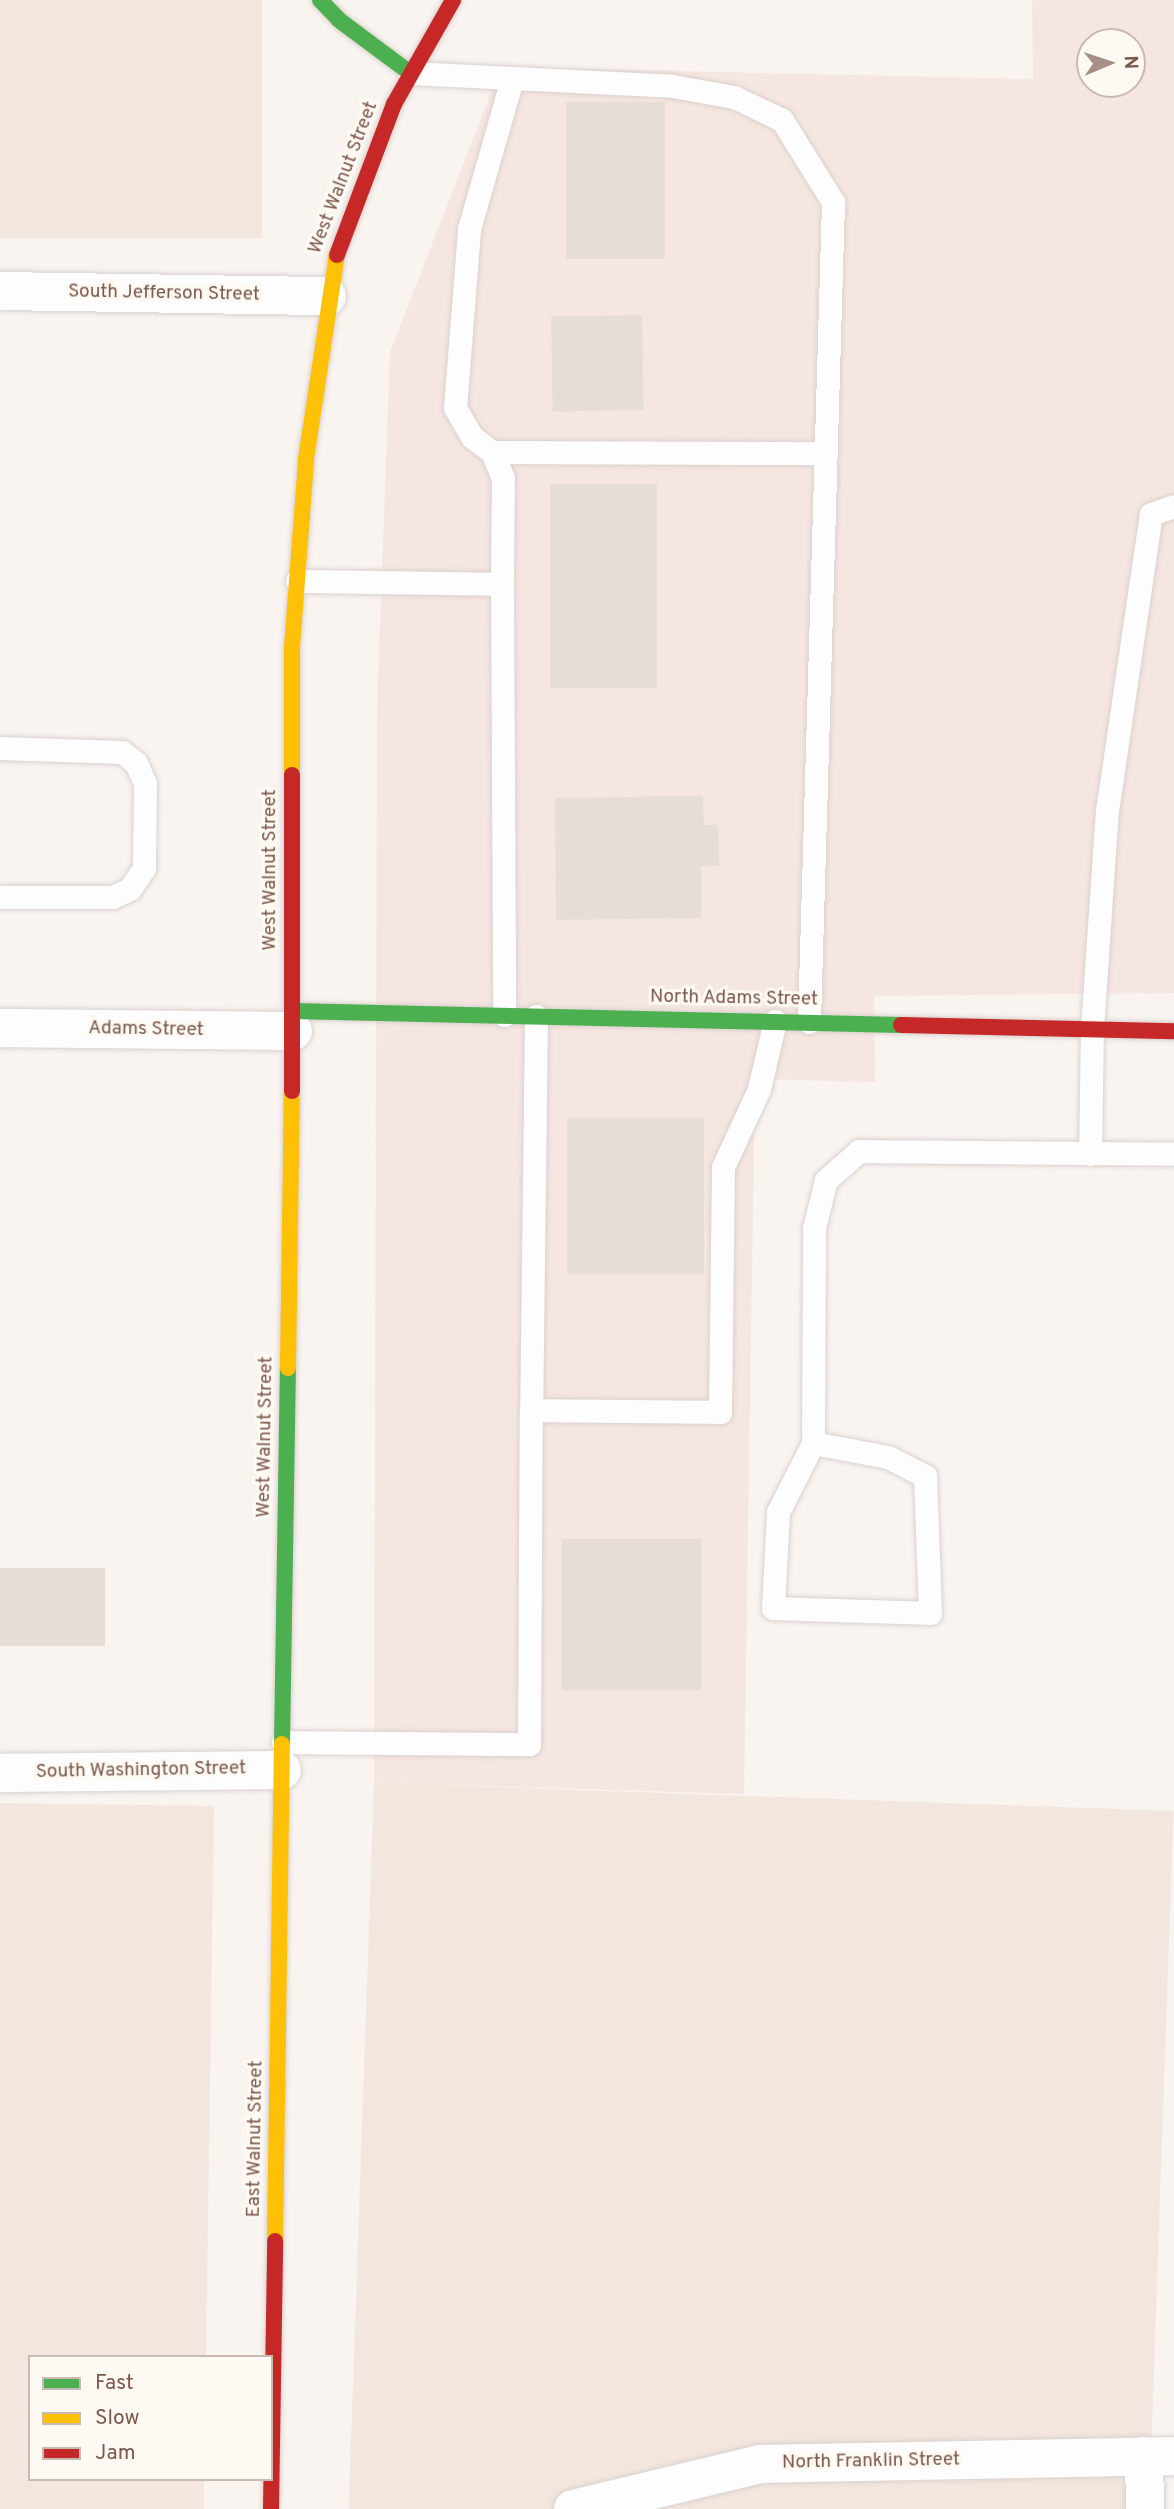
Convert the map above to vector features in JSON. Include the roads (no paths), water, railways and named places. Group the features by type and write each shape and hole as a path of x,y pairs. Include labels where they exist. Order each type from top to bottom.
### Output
{"main road":[{"path":"320,0 340,20 410,73"},
{"name":"West Walnut Street","path":"282,1756 292,1021 292,647 306,459 327,296 355,197 410,73 453,0"},
{"name":"North Adams Street","path":"292,1021 504,1015 1174,1031"},
{"name":"East Walnut Street","path":"273,2372 282,1756"},
{"name":"East Walnut Street","path":"271,2481 271,2509"}],"street":[{"name":"South Jefferson Street","path":"0,291 327,296"},
{"name":"Adams Street","path":"0,1028 292,1021"},
{"name":"South Washington Street","path":"0,1773 282,1756"},
{"name":"North Franklin Street","path":"573,2509 760,2464 1159,2456"},
{"path":"1146,2509 1159,2456"}],"lane":[{"path":"410,73 671,86 734,97 782,120 833,202 808,1021"},
{"path":"504,1015 503,478 492,452 472,437 454,408 469,229 512,79"},
{"path":"492,452 825,453"},
{"path":"1090,1154 1092,1029 1107,811 1151,514 1174,506"},
{"path":"298,581 502,584"},
{"path":"0,748 122,752 136,763 145,783 144,868 130,889 112,897 0,897"},
{"path":"282,1756 529,1744 536,1016"},
{"path":"531,1410 720,1412 723,1167 759,1089 775,1021"},
{"path":"814,1443 887,1457 925,1476 930,1613 773,1608 778,1513 814,1443 814,1228 826,1180 859,1151 1174,1154"}]}
